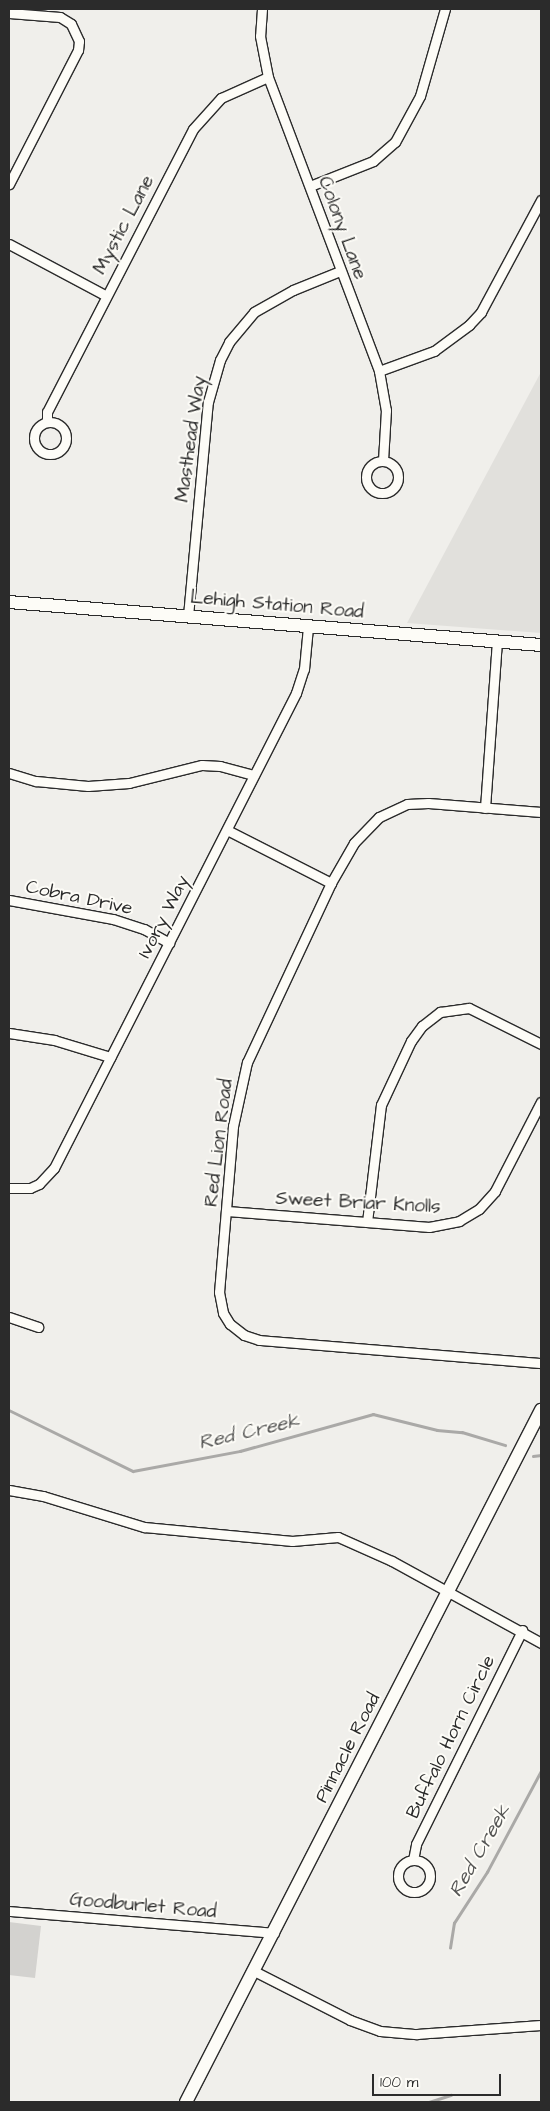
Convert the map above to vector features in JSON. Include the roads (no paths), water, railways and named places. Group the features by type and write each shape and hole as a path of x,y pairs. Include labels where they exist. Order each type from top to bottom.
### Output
{"street":[{"name":"Colony Lane","path":"262,9 260,36 268,77 310,186 340,272 379,371 386,410 383,460"},
{"path":"310,186 373,160 395,142 420,96 445,9"},
{"path":"9,13 60,17 71,24 79,41 78,50 9,184"},
{"name":"Mystic Lane","path":"47,422 47,412 105,295 198,120 221,98 268,77"},
{"path":"379,371 434,351 469,325 481,312 541,200"},
{"path":"9,244 105,295"},
{"name":"Masthead Way","path":"188,616 207,411 220,360 229,342 254,312 293,290 340,272"},
{"name":"Lehigh Station Road","path":"9,602 541,646"},
{"name":"Ivory Way","path":"9,1188 30,1188 39,1184 54,1168 300,684 308,626"},
{"path":"485,808 497,642"},
{"path":"9,773 36,781 88,786 128,783 202,765 225,767 254,775"},
{"name":"Red Lion Road","path":"541,812 418,802 392,809 366,829 331,883 247,1062 233,1126 220,1300 226,1319 244,1335 259,1340 541,1363"},
{"path":"227,830 331,883"},
{"name":"Cobra Drive","path":"9,900 113,919 144,930 169,943"},
{"path":"367,1222 381,1105 422,1026 440,1012 469,1008 541,1044"},
{"path":"9,1033 54,1040 110,1057"},
{"name":"Sweet Briar Knolls","path":"226,1210 439,1226 459,1221 479,1209 501,1181 541,1102"},
{"path":"9,1317 38,1327"},
{"name":"Pinnacle Road","path":"186,2102 541,1410"},
{"path":"9,1490 50,1498 144,1527 292,1540 338,1537 449,1591 522,1630 541,1643"},
{"name":"Buffalo Horn Circle","path":"413,1860 416,1844 522,1630"},
{"name":"Goodburlet Road","path":"9,1911 274,1933"},
{"path":"254,1971 350,2020 380,2031 417,2034 541,2025"}],"waterway":[{"name":"Red Creek","path":"9,1410 133,1471 240,1451 373,1414 437,1430 462,1432 505,1445"},
{"name":"Red Creek","path":"533,1456 541,1455"},
{"name":"Red Creek","path":"450,1948 454,1923 487,1872 541,1771"},
{"name":"Red Creek","path":"429,2102 451,2095"}]}
